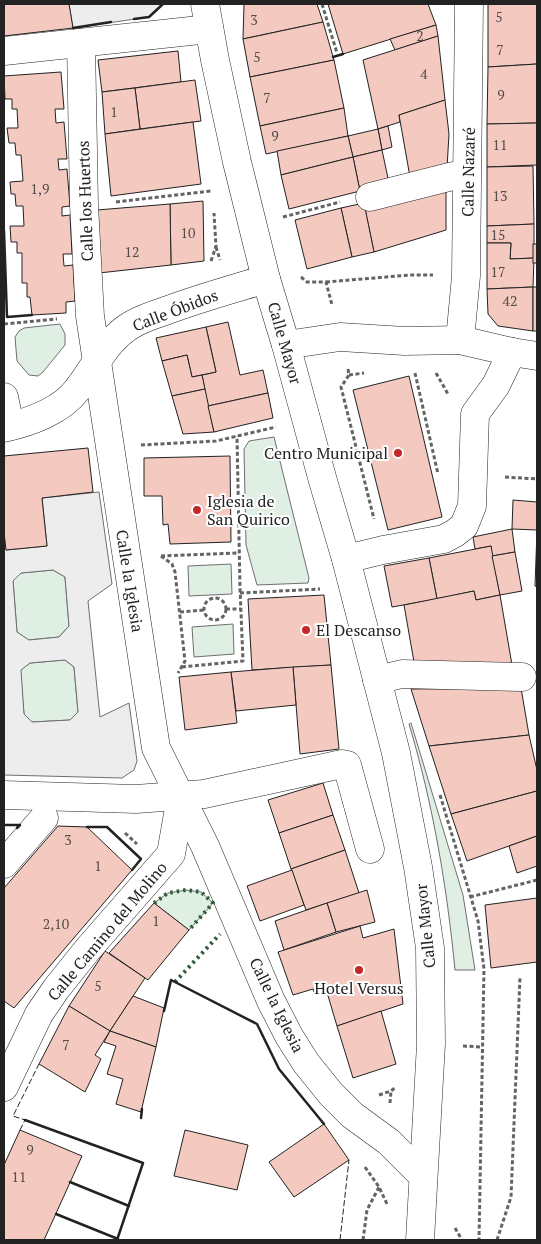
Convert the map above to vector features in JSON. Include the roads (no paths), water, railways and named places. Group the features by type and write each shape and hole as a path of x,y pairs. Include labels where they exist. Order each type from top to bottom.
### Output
{"main road":[{"name":"Calle Nazaré","path":"460,340 466,276 470,4"},
{"path":"4,51 80,43 207,16"},
{"name":"Calle Mayor","path":"207,16 237,162 266,279 346,559 408,806 430,948 431,1044 420,1240"},
{"name":"Calle los Huertos","path":"80,43 84,205 90,316 97,359"},
{"path":"370,197 453,176"},
{"name":"Calle Óbidos","path":"7,427 21,424 48,413 67,401 88,376 97,359 113,339 132,324 201,298 266,279"},
{"path":"286,345 340,337 405,341 460,340 524,354 496,385 475,414 472,506 464,526 444,539 346,559"},
{"name":"Calle la Iglesia","path":"97,359 156,748 225,890 271,1001 289,1036 331,1094 352,1115 389,1142 423,1176"},
{"path":"4,397 7,427"},
{"path":"377,680 402,674 522,677"},
{"path":"4,795 136,799 181,797 204,794 347,764 370,849"},
{"name":"Calle Camino del Molino","path":"4,1086 39,1014 56,989 88,949 171,854 181,797"},
{"path":"4,864 44,818"}],"place":[{"name":"Centro Municipal","path":"398,453"},
{"name":"Iglesia de San Quirico","path":"197,510"},
{"name":"El Descanso","path":"306,630"},
{"name":"Hotel Versus","path":"359,970"}]}
